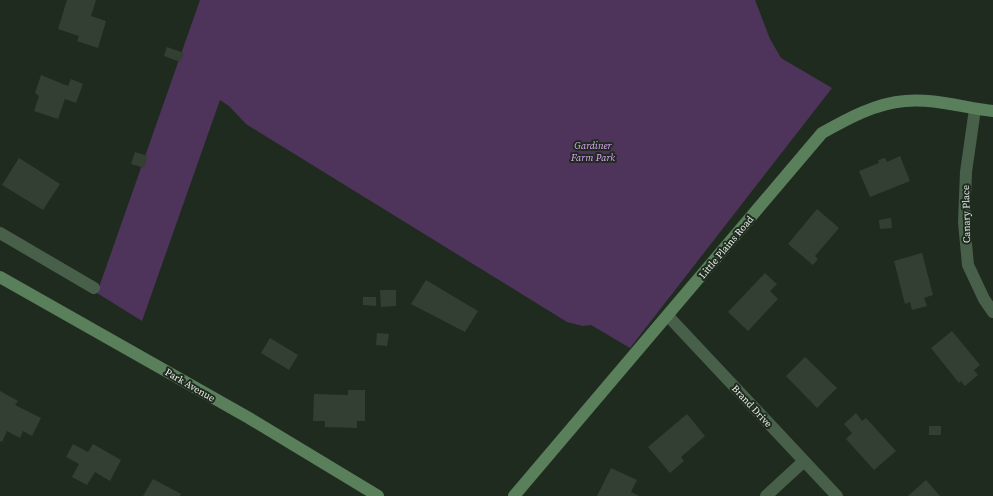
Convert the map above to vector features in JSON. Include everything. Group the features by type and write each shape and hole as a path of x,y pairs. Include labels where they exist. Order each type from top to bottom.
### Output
{"street":[{"name":"Little Plains Road","path":"514,496 822,133 859,112 904,101 939,103 993,111"},
{"name":"Canary Place","path":"975,109 966,172 964,222 968,265 984,299 993,312"},
{"path":"0,233 94,288"},
{"name":"Park Avenue","path":"0,277 248,418 378,496"},
{"name":"Brand Drive","path":"668,316 803,462 837,496"},
{"path":"766,496 803,462"}],"green space":[{"name":"Gardiner Farm Park","path":"200,0 755,0 770,39 781,58 832,88 630,348 591,325 583,326 567,322 246,124 229,106 220,100 142,321 97,293"}],"building":[{"path":"67,0 96,0 91,16 106,21 98,48 77,41 79,36 58,29"},
{"path":"167,47 184,53 180,62 164,56"},
{"path":"41,75 68,86 71,79 83,84 76,103 65,99 58,119 34,111 39,96 35,93"},
{"path":"135,152 148,156 144,168 131,164"},
{"path":"900,156 910,181 870,197 859,171 879,163 878,160 885,158 887,162"},
{"path":"19,158 60,184 43,210 2,185"},
{"path":"817,209 839,228 815,256 818,259 813,265 788,244"},
{"path":"891,218 892,228 880,229 879,220"},
{"path":"922,253 933,295 924,298 927,306 912,310 910,302 905,304 894,261"},
{"path":"765,273 777,284 770,291 778,299 748,331 728,312"},
{"path":"426,280 478,311 465,332 411,304"},
{"path":"380,290 396,290 396,306 381,307"},
{"path":"363,297 376,297 376,306 363,305"},
{"path":"952,331 980,365 974,370 978,375 965,386 961,381 959,383 931,348"},
{"path":"377,333 389,334 387,346 376,345"},
{"path":"270,338 298,355 289,370 261,353"},
{"path":"805,357 837,388 817,408 786,376"},
{"path":"348,390 365,390 365,421 357,421 357,428 325,427 325,421 313,421 314,394 348,395"},
{"path":"0,391 18,401 15,405 41,418 32,436 23,431 20,438 7,431 2,442 0,441"},
{"path":"856,413 862,421 866,418 896,451 874,470 846,439 852,433 844,424"},
{"path":"687,414 705,436 681,457 684,461 670,473 648,447"},
{"path":"929,426 941,426 941,435 929,435"},
{"path":"73,444 88,452 93,444 121,460 110,481 95,472 87,485 72,477 79,464 66,457"},
{"path":"611,468 637,480 631,492 639,496 597,496"},
{"path":"153,479 181,494 180,496 143,496"},
{"path":"926,480 940,496 908,496"}]}
